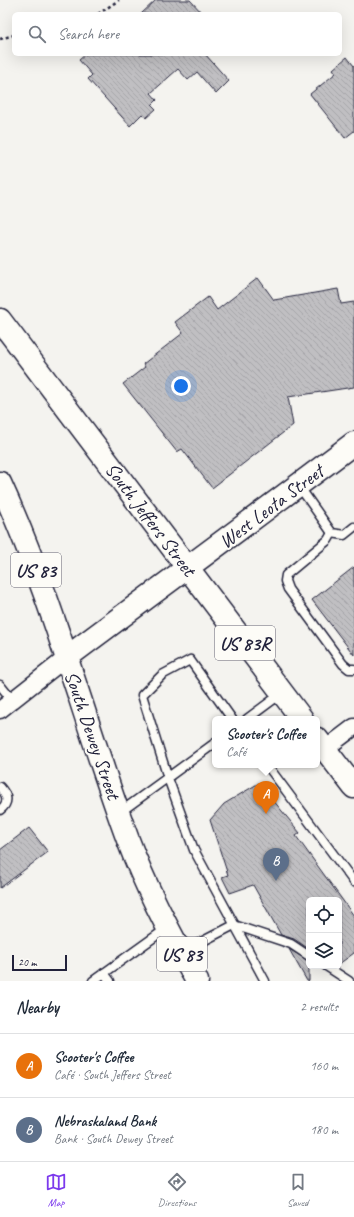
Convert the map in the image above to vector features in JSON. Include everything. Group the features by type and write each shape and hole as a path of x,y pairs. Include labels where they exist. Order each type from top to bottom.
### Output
{"main road":[{"name":"South Jeffers Street","path":"0,320 300,716"},
{"name":"West Leota Street","path":"66,658 354,444"},
{"name":"South Dewey Street","path":"0,483 27,546 48,601 128,840 147,886 197,981"},
{"path":"321,744 354,786"}],"street":[{"path":"6,705 66,658"},
{"path":"321,744 354,727"}],"lane":[{"path":"299,485 332,533 344,535 354,527"},
{"path":"332,533 328,540 286,575 285,581 288,589 343,664 349,669 354,669"},
{"path":"230,716 190,660 162,675 142,695 168,778 194,850 265,981"},
{"path":"0,685 6,705"},
{"path":"251,716 282,693"},
{"path":"119,813 212,745"},
{"path":"269,768 353,880"},
{"path":"0,787 6,794 7,802 0,810"},
{"path":"181,952 234,925 291,944 306,954"},
{"path":"93,981 168,927"},
{"path":"331,969 349,981"},
{"path":"104,973 110,981"}],"path":[{"path":"101,12 119,0"},
{"path":"0,39 12,36"}],"building":[{"path":"156,0 190,0 201,12 143,12"},
{"path":"84,56 207,56 229,81 216,94 197,72 188,80 178,69 151,93 157,100 152,105 156,109 146,118 142,114 130,126 88,79 92,75 79,60"},
{"path":"347,57 354,66 354,131 345,138 310,94 336,73 333,69"},
{"path":"258,278 274,300 338,289 341,304 354,302 354,387 288,397 293,425 212,488 182,449 177,452 123,384 145,367 143,364 183,333 175,322 208,297 217,310"},
{"path":"354,567 354,655 312,600"},
{"path":"259,783 300,833 296,836 340,897 306,897 306,947 294,939 281,935 253,885 230,893 222,877 228,875 210,820 224,804"},
{"path":"29,828 48,852 0,888 0,850"},
{"path":"342,899 354,916 354,953 342,962"},
{"path":"289,949 306,959 306,969 309,969 309,981 307,981"}],"place":[{"name":"Scooter's Coffee","path":"266,814"},
{"name":"Nebraskaland Bank","path":"276,881"}]}
